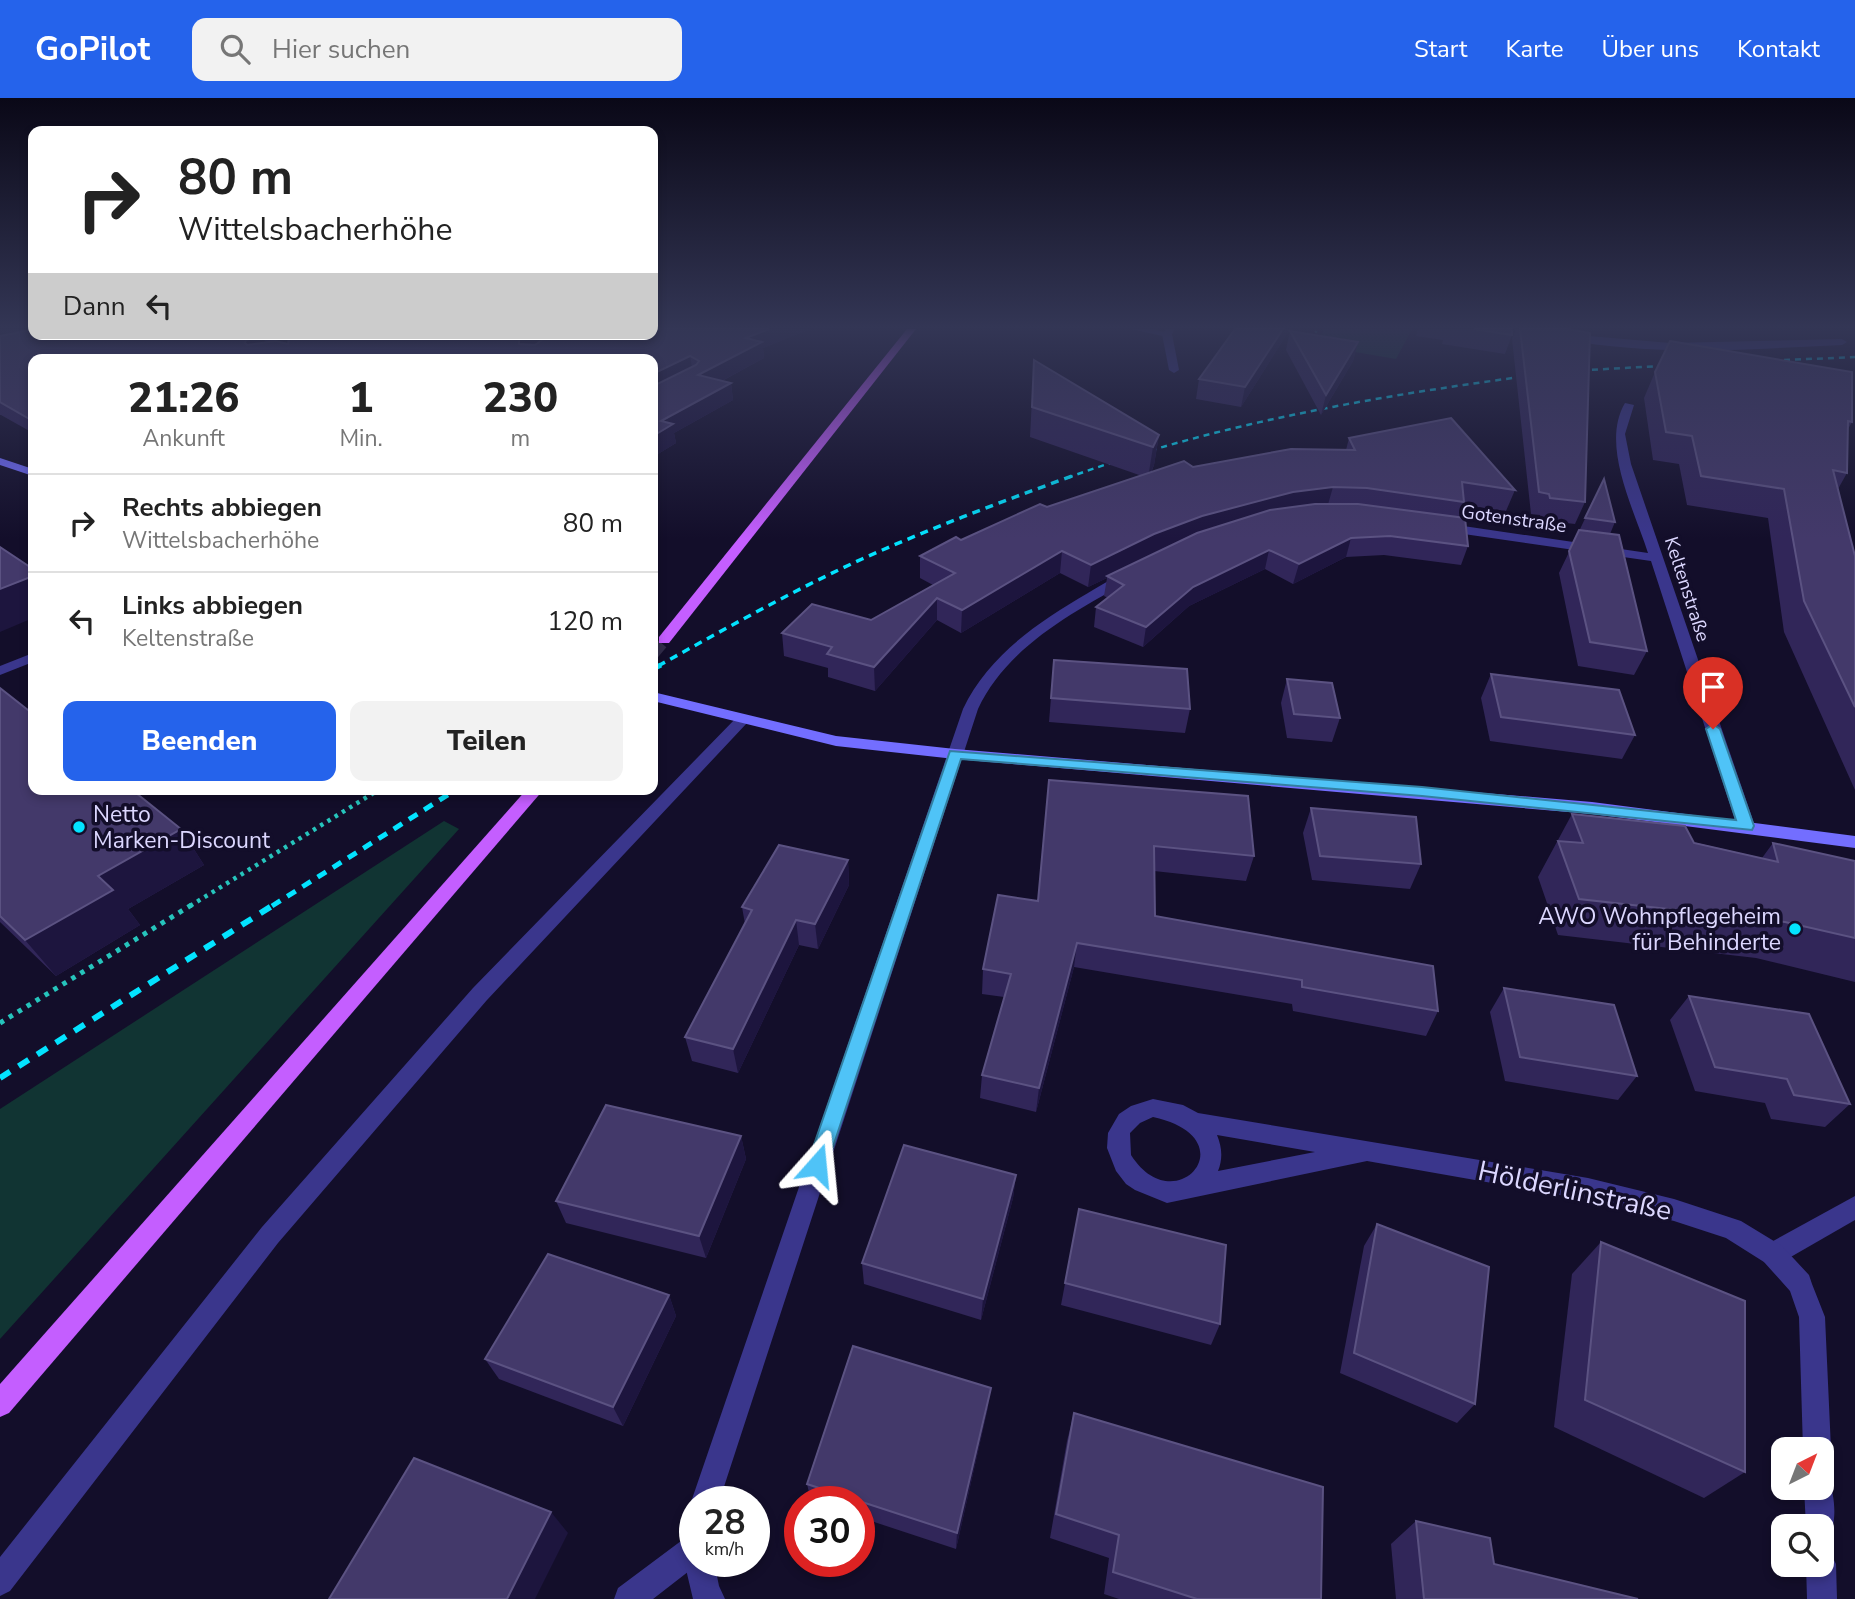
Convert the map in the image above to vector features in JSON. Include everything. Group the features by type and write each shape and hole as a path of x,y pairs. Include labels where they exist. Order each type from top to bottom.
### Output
{"main road":[{"path":"664,640 856,399"},
{"path":"0,1404 531,795"}],"street":[{"name":"Keltenstraße","path":"1629,405 1619,423 1619,438 1625,464 1746,826"},
{"path":"0,461 28,471"},
{"name":"Gotenstraße","path":"1430,525 1658,558"},
{"path":"710,1486 955,754 980,691 1012,652 1067,610 1133,573"},
{"path":"0,671 28,659"},
{"path":"658,698 836,741 955,754 1422,792 1746,826 1855,842"},
{"path":"0,1581 270,1235 480,994 742,720"},
{"name":"Hölderlinstraße","path":"1369,1152 1167,1191 1149,1186 1126,1168 1118,1144 1125,1123 1144,1110 1171,1110 1195,1122 1588,1189 1662,1206 1732,1229 1773,1254 1800,1284 1812,1317 1817,1437"},
{"path":"1194,1186 1206,1175 1212,1161 1210,1144 1195,1122"},
{"path":"1773,1254 1855,1207"},
{"path":"629,1599 679,1560"},
{"path":"702,1577 710,1599"},
{"path":"1821,1577 1822,1599"}],"path":[{"path":"0,1023 370,795"}],"green space":[{"path":"444,821 459,829 0,1339 0,1109"}],"building":[{"path":"0,399 28,399 28,418 0,402"},
{"path":"658,399 701,399 661,421 673,424 658,433"},
{"path":"1032,399 1099,399 1159,435 1153,447 1032,407"},
{"path":"1528,399 1588,399 1585,502 1550,498 1549,494 1539,492"},
{"path":"1660,399 1852,399 1852,422 1848,421 1847,473 1833,470 1855,556 1855,707 1804,601 1784,489 1701,476 1692,436 1666,432"},
{"path":"1451,418 1515,490 1462,482 1464,502 1367,488 1333,487 1293,492 1202,516 1154,534 1091,565 1062,551 962,610 937,598 874,667 827,654 832,647 782,633 812,604 871,620 955,573 920,556 956,537 961,540 1040,504 1047,507 1184,461 1193,467 1291,449 1355,450 1349,438"},
{"path":"1604,479 1615,522 1585,518"},
{"path":"1315,504 1358,504 1465,518 1468,546 1390,536 1351,538 1299,564 1269,550 1193,587 1146,627 1096,607 1124,585 1107,576 1197,533 1270,510"},
{"path":"1579,530 1619,535 1647,651 1590,642 1569,551"},
{"path":"0,547 28,566 28,578 0,589"},
{"path":"1054,660 1187,669 1190,709 1051,698"},
{"path":"1491,674 1619,690 1635,735 1501,717"},
{"path":"1287,679 1332,683 1340,718 1294,714"},
{"name":"Netto Marken-Discount","path":"0,688 28,710 28,795 138,795 181,829 98,876 113,890 25,940 0,916"},
{"path":"1049,780 1248,796 1254,856 1154,846 1155,916 1433,966 1438,1011 1302,987 1302,980 1077,943 1039,1088 982,1075 1011,974 983,969 998,895 1038,901"},
{"path":"1311,808 1416,817 1421,864 1320,856"},
{"path":"1572,814 1685,826 1694,843 1778,862 1773,843 1855,861 1855,938 1785,922 1579,899 1558,841 1583,843"},
{"path":"779,845 848,860 815,924 796,920 733,1049 685,1037 752,910 742,907"},
{"path":"1504,988 1614,1005 1637,1076 1520,1057"},
{"path":"1689,996 1809,1014 1850,1104 1794,1095 1787,1079 1715,1067"},
{"path":"606,1105 741,1136 699,1236 556,1201"},
{"path":"904,1145 1016,1175 983,1299 862,1263"},
{"path":"1079,1209 1226,1245 1220,1324 1065,1283"},
{"path":"1377,1224 1489,1267 1475,1404 1354,1353"},
{"path":"1601,1242 1745,1301 1745,1472 1585,1400"},
{"path":"548,1254 669,1295 613,1407 485,1359"},
{"path":"853,1346 991,1388 957,1533 875,1506 875,1486 807,1484"},
{"path":"1074,1413 1323,1487 1321,1599 1197,1599 1113,1572 1119,1535 1056,1514"},
{"path":"414,1458 551,1512 507,1599 329,1599"},
{"path":"1416,1521 1490,1538 1494,1564 1638,1599 1424,1599"}],"tunnel":[{"path":"658,647 664,640"}],"railway":[{"path":"1067,478 1124,459 1240,427 1374,399"},
{"path":"658,666 784,597 862,559 1072,476"},
{"path":"272,906 448,795"},
{"path":"0,1078 275,904"}],"place":[{"name":"Netto Marken-Discount","path":"79,827"},
{"name":"AWO Wohnpflegeheim für Behinderte","path":"1795,929"}],"route":[{"path":"817,1165 955,754 1422,792 1746,826 1713,729"}]}
